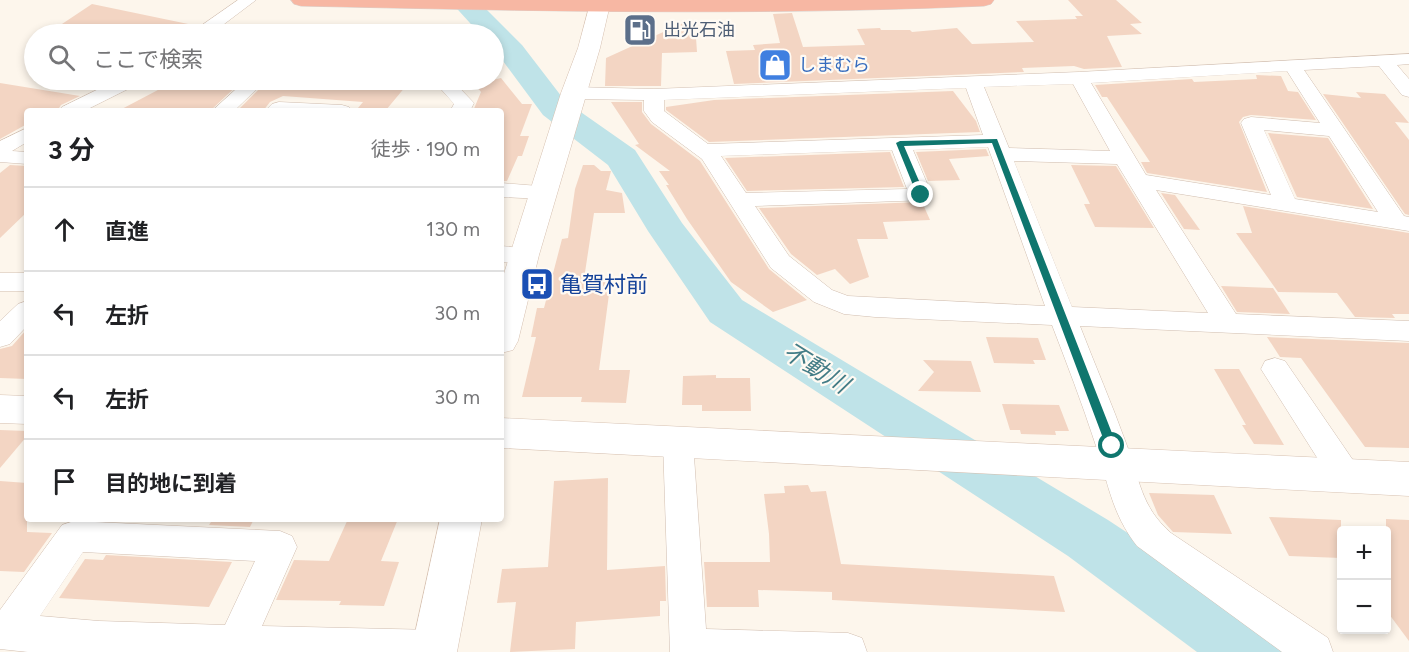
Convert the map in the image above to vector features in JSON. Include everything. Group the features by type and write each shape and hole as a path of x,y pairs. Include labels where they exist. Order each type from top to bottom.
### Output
{"highway":[{"path":"301,0 488,5 843,6 984,0"}],"street":[{"path":"215,24 248,0"},
{"path":"504,320 513,255 543,192 589,48 600,4"},
{"path":"569,105 654,95 1079,78 1409,59"},
{"path":"1385,62 1408,89"},
{"path":"1292,66 1402,223"},
{"path":"1079,78 1124,158 1227,322"},
{"path":"973,82 1112,446 1116,464 1138,523 1145,534 1314,652"},
{"path":"75,108 111,90"},
{"path":"225,108 246,90"},
{"path":"452,90 464,103 462,108"},
{"path":"654,95 654,111 659,118 710,155 780,262 823,296 844,305 1061,317 1409,331"},
{"path":"1287,206 1251,123 1336,131"},
{"path":"0,149 24,136"},
{"path":"703,150 900,143 997,147 1124,158"},
{"path":"738,200 921,195 900,143"},
{"path":"0,156 24,158"},
{"path":"1139,181 1402,223"},
{"path":"504,190 543,192"},
{"path":"0,282 24,282"},
{"path":"0,337 24,313"},
{"path":"1275,369 1346,476"},
{"path":"0,409 24,410"},
{"path":"504,433 1409,479"},
{"path":"678,442 688,650 849,652"},
{"path":"236,644 280,547 74,536 3,631 95,646 236,644 435,651 460,522"}],"building":[{"path":"1068,0 1116,0 1142,23 1130,24 1142,34 1107,36 1122,67 1022,68 1024,72 734,84 726,51 755,50 753,45 780,43 773,14 792,13 803,47 865,45 857,29 880,28 881,30 910,30 912,32 957,28 972,44 1034,42 1016,21 1077,19 1075,16 1083,16"},
{"path":"92,4 188,24 62,24"},
{"path":"683,23 695,23 697,52 662,53 661,86 605,86 606,58"},
{"path":"1256,75 1281,76 1288,91 1298,92 1316,120 1251,115 1243,117 1239,122 1267,192 1147,173 1141,162 1150,162 1107,97 1102,97 1095,85 1192,79 1194,82 1257,79"},
{"path":"504,82 522,104 532,104 520,136 529,136 522,156 518,156 507,181 504,181 504,108 474,108 481,92 480,90 504,90"},
{"path":"0,83 24,87 24,90 43,90 80,96 59,108 24,108 24,126 0,139"},
{"path":"158,90 232,90 213,108 124,108"},
{"path":"258,90 403,90 388,108 358,108 363,102 283,96 270,102 265,108 240,108"},
{"path":"953,91 976,121 980,132 709,142 666,110 666,107 714,100"},
{"path":"1356,92 1385,94 1409,123 1395,122 1409,140 1409,215 1405,214 1323,94 1361,98"},
{"path":"611,102 642,102 642,112 651,124 700,161 769,269 807,300 773,312 731,282 687,219 659,171 670,171 635,145 639,144"},
{"path":"1268,133 1328,138 1373,209 1297,197"},
{"path":"986,149 989,156 949,159 960,180 928,181 916,152"},
{"path":"890,152 904,187 747,191 725,158"},
{"path":"10,165 24,166 24,215 0,238 0,173"},
{"path":"583,165 594,165 601,171 611,171 606,190 622,193 625,213 594,213 584,279 611,279 599,370 630,370 626,403 581,402 582,397 522,397 536,337 531,337 537,308 544,308 562,239 568,238 575,189"},
{"path":"1071,165 1116,166 1154,228 1095,227 1084,204 1090,204"},
{"path":"1161,193 1175,195 1200,230 1184,229"},
{"path":"922,202 930,220 883,222 888,239 857,239 869,277 850,284 835,269 817,275 791,254 759,208"},
{"path":"1243,206 1409,233 1409,314 1392,314 1395,318 1355,317 1337,293 1278,292 1236,233 1252,233"},
{"path":"1221,286 1273,288 1290,314 1237,312"},
{"path":"24,332 24,379 0,378 0,349 12,346"},
{"path":"986,337 1038,338 1046,360 1033,360 1035,364 994,363"},
{"path":"1267,337 1409,343 1409,448 1365,447 1301,358 1280,357"},
{"path":"923,360 971,361 981,392 918,391 934,372"},
{"path":"1214,369 1239,369 1284,445 1254,444 1242,425 1246,425"},
{"path":"716,375 716,378 750,378 751,411 702,411 702,405 682,405 683,376"},
{"path":"1002,404 1059,405 1069,431 1055,431 1056,435 1021,434 1020,430 1010,430"},
{"path":"0,430 24,431 24,440 0,468"},
{"path":"608,478 607,570 665,566 666,601 660,601 660,616 576,622 575,649 510,652 516,602 497,603 502,569 548,567 554,481"},
{"path":"0,481 24,483 24,522 27,522 27,532 52,533 24,572 0,571"},
{"path":"808,485 811,492 826,491 841,564 1054,576 1065,612 832,600 832,592 758,590 759,607 707,607 704,562 770,562 764,494 785,493 784,486"},
{"path":"1149,493 1214,495 1232,534 1173,532 1158,515"},
{"path":"1269,517 1341,520 1341,526 1337,526 1337,558 1289,556"},
{"path":"1386,519 1409,520 1409,641 1391,617 1391,526 1386,526"},
{"path":"211,522 252,522 250,527 209,525"},
{"path":"347,522 397,522 381,561 399,562 384,606 339,605 341,601 276,600 294,560 329,561"},
{"path":"106,555 232,562 209,607 59,598 85,559 103,560"}],"waterway":[{"name":"不動川","path":"462,0 486,24"},
{"name":"不動川","path":"504,43 554,108 622,158 668,231 726,311 1088,538 1250,652"}],"place":[{"name":"出光石油","path":"640,30"},
{"name":"しまむら","path":"775,65"},
{"name":"亀賀村前","path":"537,284"}],"route":[{"path":"921,195 900,143 995,141 1112,446"}]}
